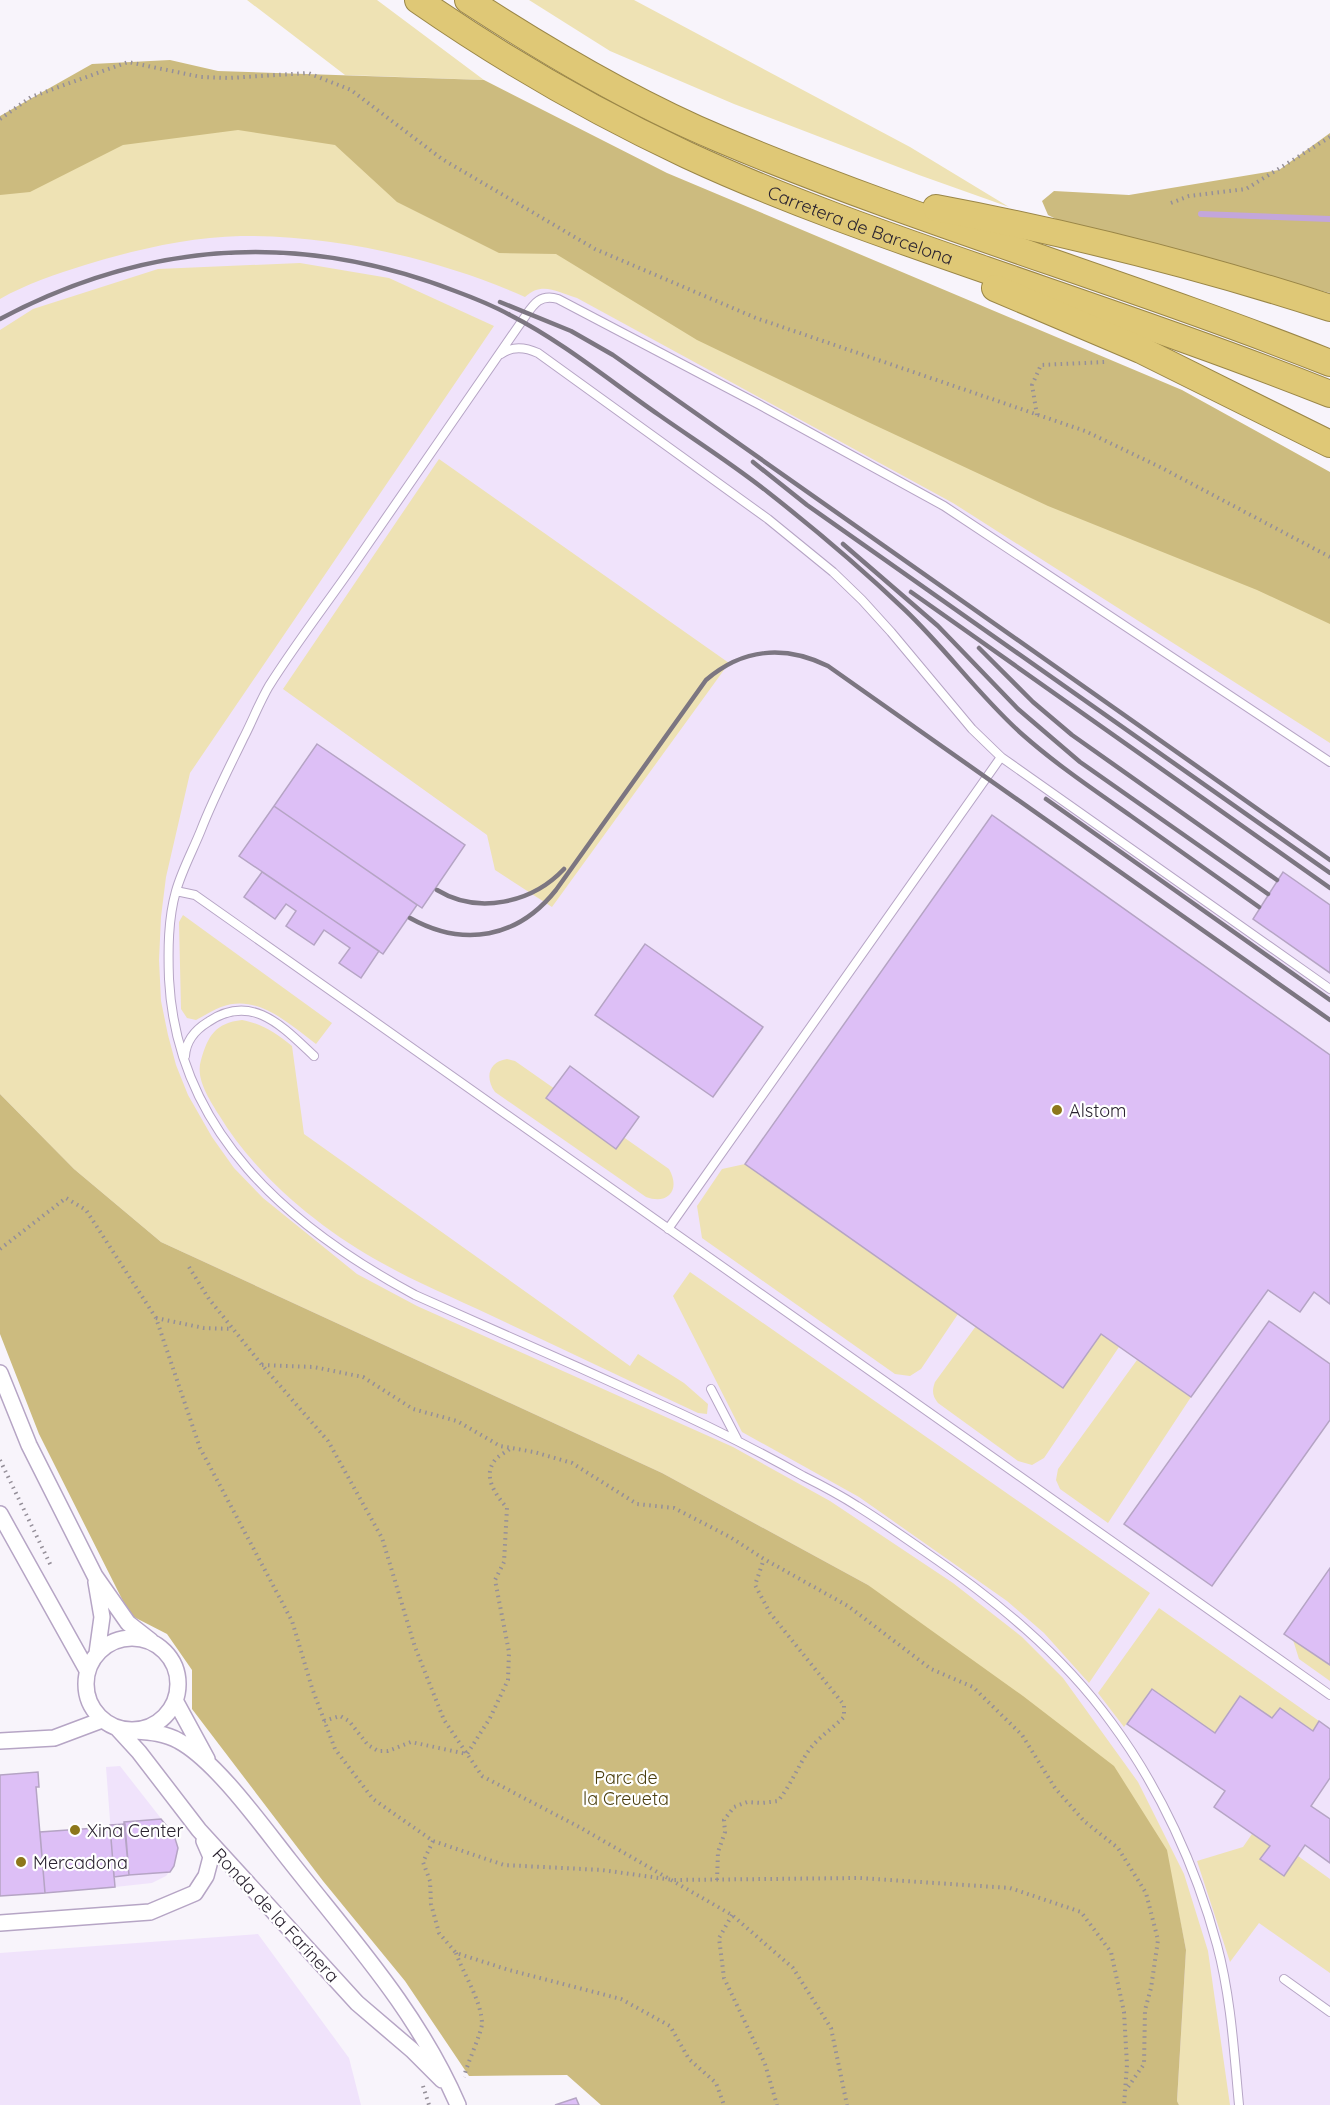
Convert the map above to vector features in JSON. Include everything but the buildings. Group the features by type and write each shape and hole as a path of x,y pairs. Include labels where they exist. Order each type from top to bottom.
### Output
{"highway":[{"name":"Carretera de Barcelona","path":"418,0 561,91 625,125 749,182 872,231 1115,315 1330,394"},
{"name":"Carretera de Barcelona","path":"468,0 561,58 718,138 862,195 1225,323 1330,363"},
{"path":"862,195 1017,224 1142,253 1210,271 1330,308"},
{"path":"872,231 1022,301 1141,350 1330,444"}],"street":[{"path":"0,1373 29,1445 95,1576 128,1623 167,1653 177,1668 179,1685 176,1702 166,1717 152,1727 135,1731 117,1728 102,1720 91,1706 86,1690 87,1670 97,1653 102,1617 95,1576"},
{"path":"0,1514 87,1670"},
{"path":"97,1653 113,1641 122,1639 132,1637 152,1641"},
{"name":"Ronda de la Farinera","path":"176,1702 212,1767 385,1979 422,2035 458,2105"},
{"path":"0,1741 54,1738 102,1720"},
{"name":"Ronda de la Farinera","path":"117,1728 139,1752 199,1830 357,2003 412,2050 451,2088"},
{"name":"Ronda de la Farinera","path":"135,1731 158,1733 179,1741 212,1767"},
{"path":"0,1923 150,1912 195,1893 206,1876 211,1857 199,1830"}],"lane":[{"path":"1239,2105 1227,1989 1217,1946 1184,1850 1163,1808 1111,1721 1052,1654 970,1583 856,1504 736,1439 415,1294 376,1274 342,1252 274,1197 243,1164 220,1134 200,1100 176,1029 170,996 168,961 170,926 176,891 210,808 268,687 496,358 538,300 547,297 558,299 758,404 944,506 1330,762"},
{"path":"496,358 514,348 538,353 798,542 862,600 972,729 1001,757 1330,989"},
{"path":"668,1228 1001,757"},
{"path":"176,891 195,895 1330,1695"},
{"path":"185,1060 188,1042 200,1027 221,1015 233,1012 259,1013 268,1017 277,1022 314,1056"},
{"path":"711,1389 736,1439"},
{"path":"1284,1979 1330,2012"}],"path":[{"path":"0,119 31,97 128,63 201,77 229,78 308,73 351,90 442,159 595,249 756,318 1085,431 1330,557"},
{"path":"1171,203 1189,196 1246,189 1330,137"},
{"path":"1037,415 1032,385 1041,365 1106,362"},
{"path":"0,1249 66,1198 86,1210 156,1317 200,1448 292,1621 312,1688 335,1749 373,1799 433,1841 504,1865 602,1870 673,1880 860,1878 1010,1888 1081,1912 1111,1952 1124,2012 1127,2065 1124,2105"},
{"path":"189,1267 209,1299 328,1441 381,1538 419,1657 444,1720 482,1776 581,1828 732,1915 793,1968 831,2028 847,2105"},
{"path":"156,1317 204,1328 233,1329"},
{"path":"262,1365 314,1367 363,1377 413,1409 457,1421 500,1446 534,1452 572,1463 637,1504 674,1508 730,1537 764,1559 848,1606 931,1669 973,1687 1022,1735 1055,1788 1084,1821 1118,1848 1146,1893 1158,1940 1151,1988 1145,2010 1144,2064 1125,2092"},
{"path":"467,1754 490,1718 508,1680 509,1652 495,1580 504,1562 507,1508 496,1495 489,1476 495,1460 511,1448"},
{"path":"0,1460 53,1572"},
{"path":"717,1880 718,1852 725,1832 724,1820 734,1807 747,1802 778,1801 808,1752 844,1717 844,1705 770,1613 755,1585 764,1559"},
{"path":"324,1721 340,1716 349,1721 368,1745 378,1751 388,1751 411,1742 467,1754"},
{"path":"433,1841 423,1862 430,1881 431,1904 439,1934 456,1953 476,1999 482,2024 465,2071 458,2105"},
{"path":"732,1915 719,1938 724,1978 765,2064 777,2105"},
{"path":"456,1953 621,1999 670,2026 689,2059 716,2083 724,2105"}],"shaded area":[{"path":"247,0 377,0 484,80 345,75"},
{"path":"529,0 634,0 910,147 1009,207 734,104 610,51"},
{"path":"201,108 1330,611 1330,2105 1179,2105 0,1094 0,153"},
{"path":"290,112 1330,611 1330,743 953,503 577,298 550,289 537,290 525,297 458,271 350,245 277,237 241,236 162,245 123,254 52,276 0,299 0,153"},
{"path":"300,263 389,278 494,326 190,773 166,877 159,960 161,1001 168,1035 176,1065 188,1095 212,1137 234,1168 263,1198 357,1274 417,1306 733,1447 830,1501 953,1583 1022,1637 1063,1678 1138,1782 1184,1874 1208,1951 1230,2105 1179,2105 1177,2101 1186,1950 1166,1850 868,1585 662,1473 161,1242 74,1169 0,1094 0,330 33,309 158,269"},
{"path":"439,459 729,663 552,907 495,870 487,835 283,689"},
{"path":"183,915 332,1023 316,1044 284,1020 260,1007 248,1004 221,1007 196,1020 187,1018 181,1009 179,922"},
{"path":"242,1020 269,1030 292,1046 304,1134 630,1366 638,1354 684,1383 708,1404 707,1414 698,1413 397,1271 335,1234 291,1199 251,1159 234,1137 212,1103 202,1082 201,1060 210,1038 225,1024"},
{"path":"507,1059 515,1061 669,1169 674,1183 670,1194 661,1199 646,1197 495,1092 490,1081 490,1071 496,1063"},
{"path":"745,1164 958,1314 921,1369 910,1376 895,1374 702,1238 697,1206 722,1169"},
{"path":"690,1272 1150,1593 1089,1683 1044,1633 1007,1601 859,1497 742,1432 673,1296"},
{"path":"976,1326 1063,1388 1101,1334 1119,1347 1044,1458 1032,1465 1018,1461 938,1403 935,1398 933,1390 935,1382"},
{"path":"1137,1360 1191,1397 1108,1523 1060,1489 1056,1480 1058,1469"},
{"path":"1159,1608 1319,1721 1313,1731 1280,1708 1272,1718 1240,1696 1215,1733 1152,1689 1124,1727 1098,1693"},
{"path":"1293,1640 1330,1665 1330,1681 1299,1659"},
{"path":"120,1766 174,1835 178,1848 174,1866 166,1876 152,1883 115,1887 106,1767"},
{"path":"1252,1834 1270,1846 1261,1860 1284,1876 1298,1856 1330,1879 1330,1973 1259,1923 1230,1962 1197,1861 1243,1847"},
{"path":"258,1934 349,2058 361,2105 0,2105 0,1953"}],"green space":[{"path":"170,60 218,71 484,80 667,173 1182,390 1330,472 1330,624 1257,590 1048,506 868,422 697,340 556,254 499,253 397,202 335,145 238,130 123,145 30,192 0,195 0,116 92,64"},
{"path":"1330,133 1330,293 1062,222 1048,215 1042,201 1054,191 1129,195 1279,170"},
{"name":"Parc de la Creueta","path":"0,1094 74,1169 161,1242 662,1473 868,1585 1023,1696 1114,1766 1167,1850 1186,1950 1177,2101 1179,2105 601,2105 567,2075 469,2076 405,1981 323,1881 192,1709 192,1670 167,1634 130,1615 39,1434 0,1334"}],"waterway":[{"path":"1201,214 1330,219"}],"railway":[{"path":"0,319 55,293 111,273 168,260 224,253 282,253 339,259 397,272 455,291 496,308 568,350 769,493 905,610 992,705 1036,746 1062,767 1259,907"},
{"path":"500,302 571,331 613,355 1330,860"},
{"path":"753,462 807,505 1330,873"},
{"path":"843,544 938,626 1018,709 1080,762 1268,894"},
{"path":"911,592 1330,888"},
{"path":"979,648 1033,702 1072,735 1277,880"},
{"path":"410,918 450,933 470,935 507,928 525,919 556,890 706,680 735,661 765,653 780,653 812,659 828,666 1330,1020"},
{"path":"1046,799 1330,1000"},
{"path":"437,890 453,898 470,902 504,902 536,890 551,881 564,869"}],"place":[{"name":"Alstom","path":"1057,1110"},
{"name":"Xina Center","path":"75,1830"},
{"name":"Mercadona","path":"21,1862"}]}
